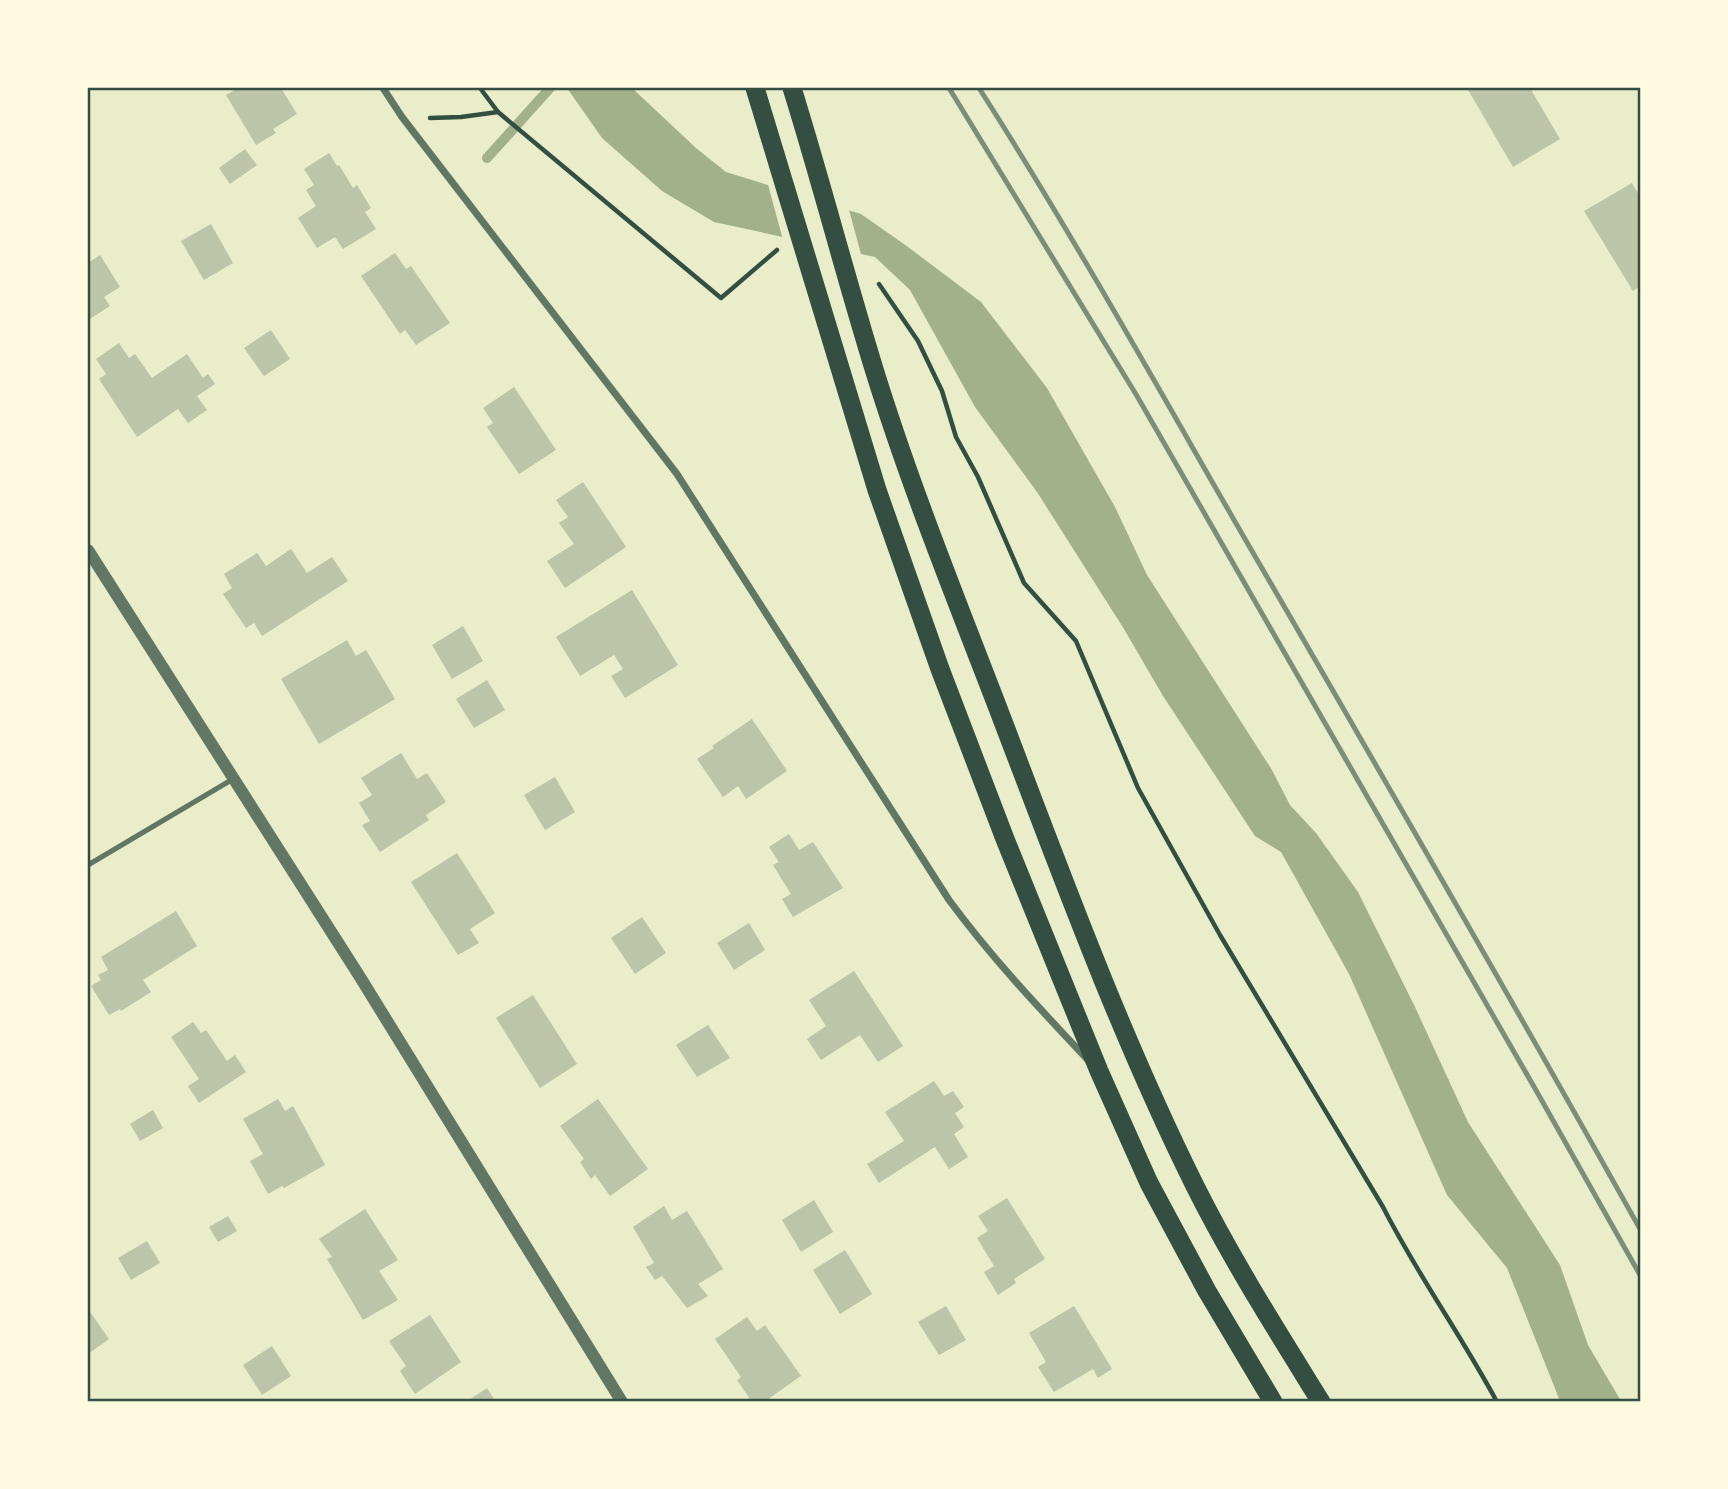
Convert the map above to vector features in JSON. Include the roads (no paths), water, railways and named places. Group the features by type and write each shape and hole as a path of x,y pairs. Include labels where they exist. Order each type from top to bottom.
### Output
{"highway":[{"path":"755,88 877,490 944,680 1015,864 1122,1126 1178,1240 1273,1402"},
{"path":"792,88 874,369 917,496 1027,787 1117,1012 1160,1113 1196,1188 1255,1294 1321,1402"}],"street":[{"path":"383,88 402,117 677,474 949,900 1009,975 1099,1071"},
{"path":"88,550 359,977 622,1402"}],"lane":[{"path":"88,865 233,779"}],"waterway":[{"path":"487,158 550,88"}],"railway":[{"path":"949,88 1137,396 1640,1275"},
{"path":"979,88 1115,312 1640,1229"}]}
